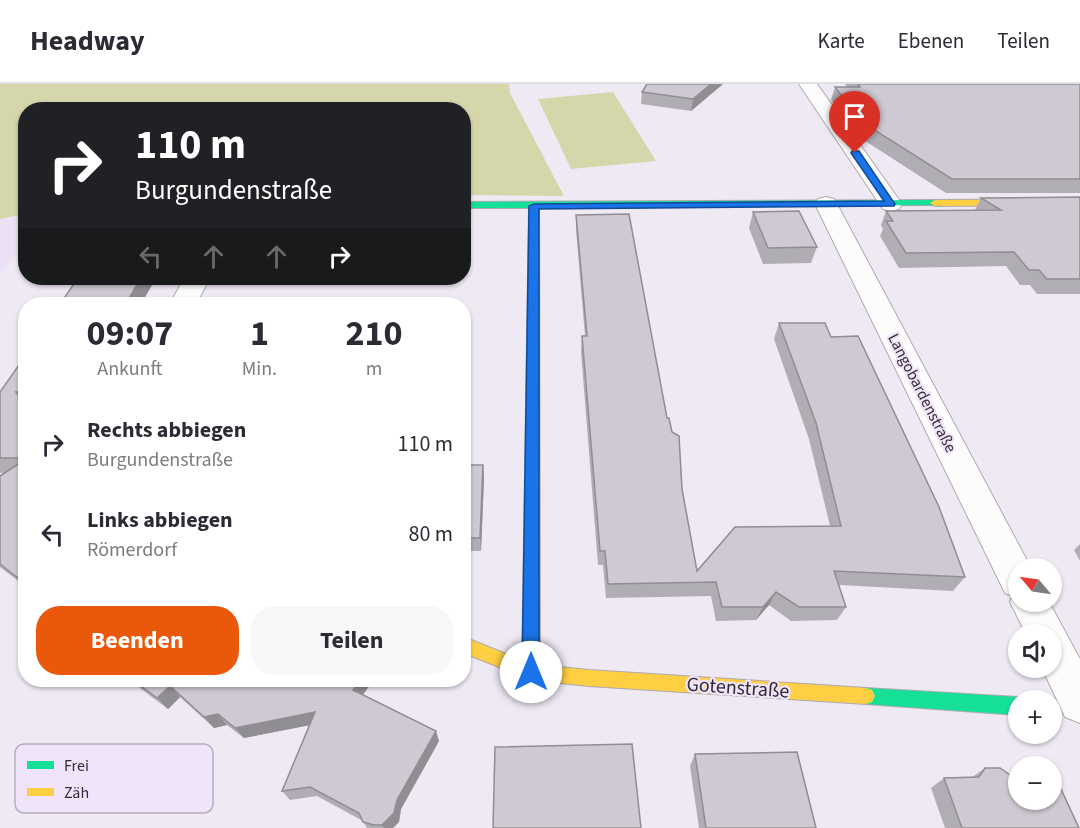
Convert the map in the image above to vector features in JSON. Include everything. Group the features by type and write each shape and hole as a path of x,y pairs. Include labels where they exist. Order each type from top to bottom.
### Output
{"street":[{"path":"808,84 891,204"},
{"path":"471,205 1080,202"},
{"name":"Langobardenstraße","path":"826,204 1008,561"},
{"path":"531,672 534,206"},
{"name":"Gotenstraße","path":"471,648 531,672 589,678 1008,705"},
{"path":"1062,666 1080,702"},
{"path":"1062,709 1080,710"}],"shaded area":[{"path":"18,215 18,252 0,274 0,219"}],"green space":[{"path":"0,84 509,84 510,93 564,196 471,195 471,102 18,102 18,215 0,219"},
{"path":"613,92 656,161 571,169 538,99"}],"building":[{"path":"647,84 711,84 693,99 642,92"},
{"path":"858,84 1080,84 1080,179 952,179 860,121 835,87 860,87"},
{"path":"1080,197 1080,279 1047,279 1039,270 1029,270 1014,252 906,253 886,221 893,221 886,211 1001,210 981,198"},
{"path":"799,211 817,247 768,248 753,212"},
{"path":"629,214 667,418 669,418 672,432 679,436 682,489 697,571 735,527 841,526 816,423 779,323 825,323 831,337 858,336 939,507 965,577 834,571 846,607 799,607 776,592 763,607 722,607 716,582 608,584 605,551 600,551 582,336 587,336 576,215"},
{"path":"73,285 137,285 130,297 65,297"},
{"path":"18,366 18,392 16,392 18,394 18,458 0,458 0,392"},
{"path":"18,464 18,578 0,564 0,476"},
{"path":"471,465 483,465 480,538 471,538"},
{"path":"142,687 169,687 157,698"},
{"path":"171,687 355,687 353,690 436,731 397,800 394,813 382,825 374,825 363,822 359,813 310,787 282,791 315,712 235,728 218,714 204,717"},
{"path":"632,744 641,828 493,828 495,747"},
{"path":"797,752 816,828 706,828 695,754"},
{"path":"985,768 1000,768 1008,774 1008,810 1062,810 1062,791 1079,828 962,828 944,778 979,777"}],"traffic: fast":[{"path":"471,205 935,203"},
{"path":"531,672 534,206"},
{"path":"866,696 1008,705"}],"traffic: slow":[{"path":"935,203 1080,202"},
{"path":"471,648 531,672 589,678 866,696"}],"route":[{"path":"531,672 534,206 891,204 855,153"}]}
